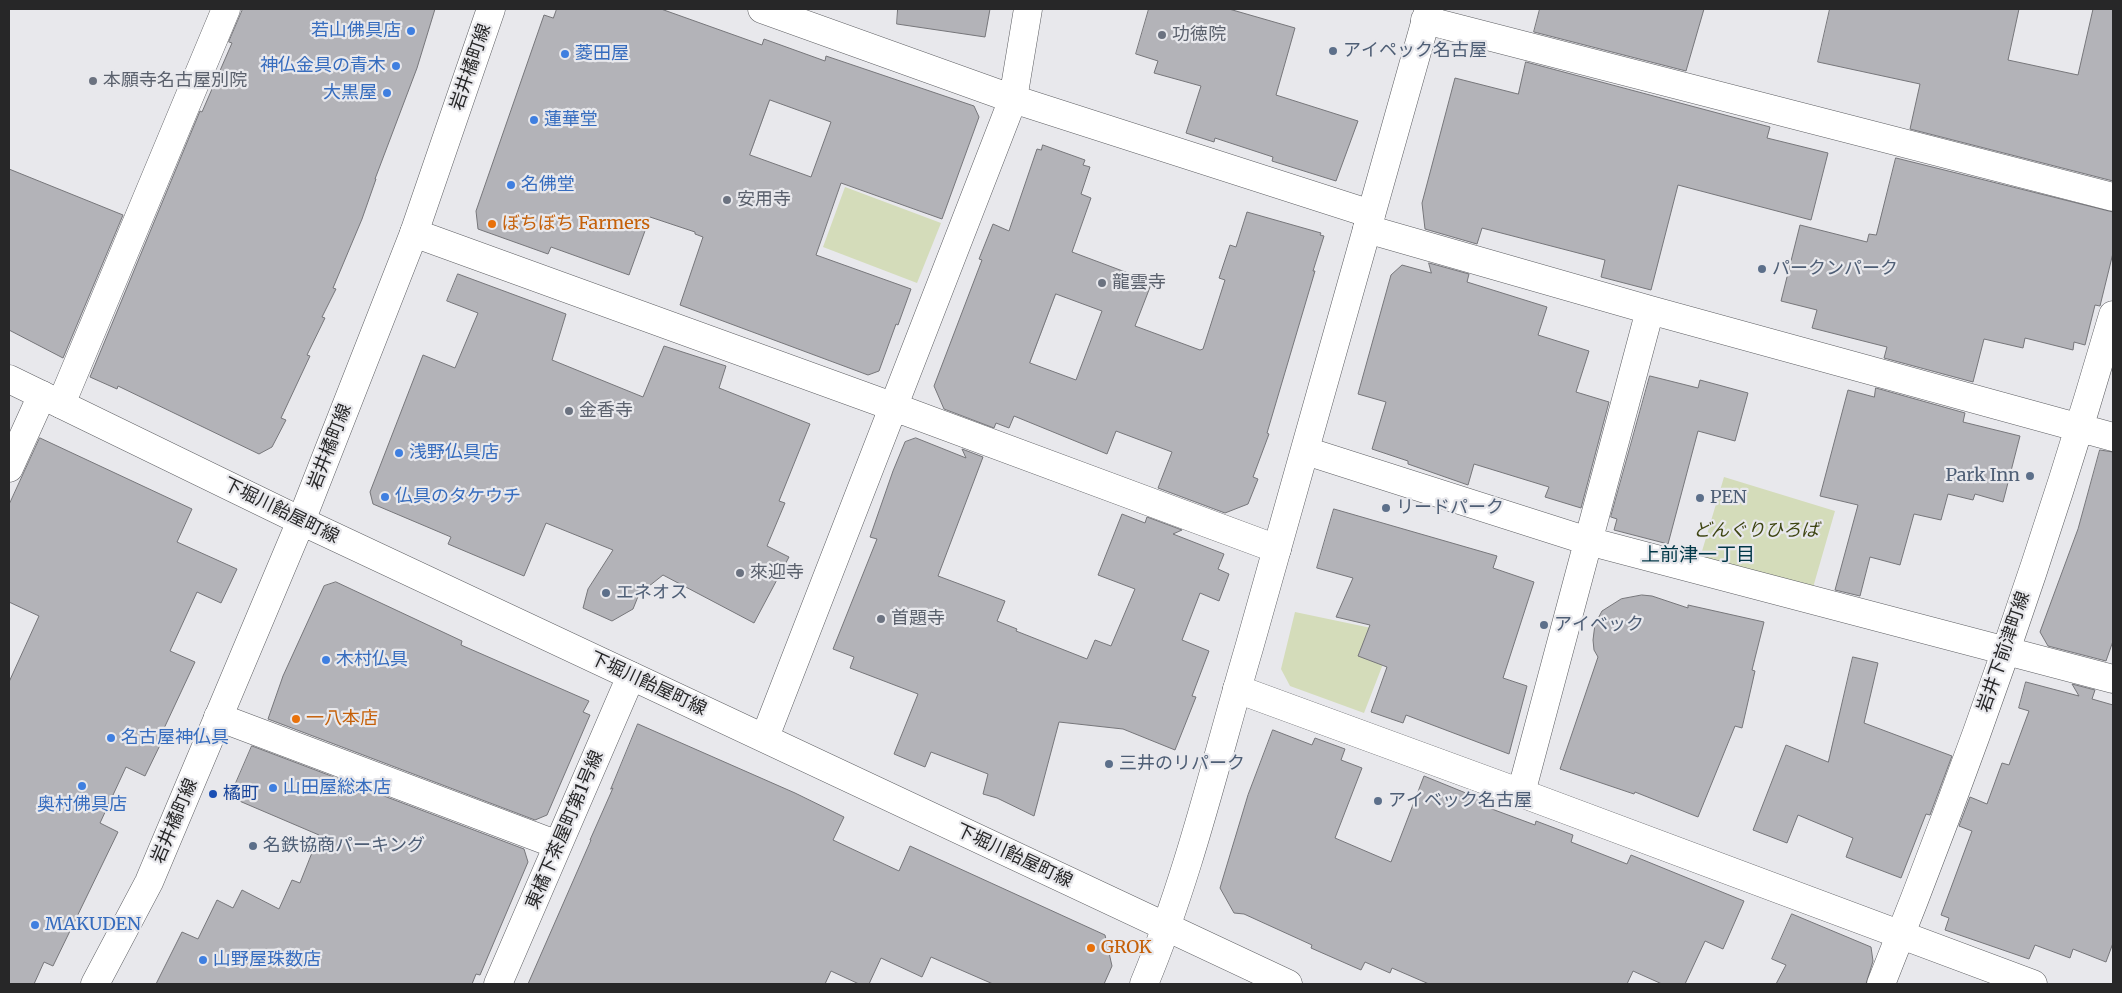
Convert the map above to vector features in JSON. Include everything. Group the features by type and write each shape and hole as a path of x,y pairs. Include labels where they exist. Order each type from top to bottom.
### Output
{"street":[{"path":"9,468 52,400 226,9"},
{"name":"岩井橘町線","path":"95,984 149,882 301,521 414,233 491,9"},
{"path":"762,9 1013,99 1369,221 1650,310 2113,438"},
{"path":"765,737 1013,99 1028,9"},
{"path":"1144,984 1167,928 1237,689 1306,451 1427,15 2113,197"},
{"path":"414,233 894,406 1277,549"},
{"path":"1521,793 1650,310"},
{"name":"岩井下前津町線","path":"1881,984 2006,652 2081,428 2113,315"},
{"name":"下堀川飴屋町線","path":"9,379 301,521 765,737 1288,984"},
{"path":"1306,451 1588,541 2113,679"},
{"name":"東橘下茶屋町第1号線","path":"498,984 631,676"},
{"path":"1237,689 2033,984"},
{"path":"218,717 558,845"}],"green space":[{"path":"845,187 941,223 917,283 823,247"},
{"name":"どんぐりひろば","path":"1724,477 1835,511 1812,591 1700,558"},
{"path":"1295,612 1395,633 1364,713 1290,686 1281,669"}],"building":[{"path":"243,9 435,9 417,68 362,219 333,288 336,289 322,317 325,318 307,355 310,356 281,418 286,420 272,447 259,454 118,386 117,389 90,377 200,111 202,112 232,43 229,42"},
{"path":"557,9 661,9 762,45 764,39 825,61 826,56 974,106 979,117 942,219 841,183 816,255 911,289 879,371 868,375 680,305 703,237 695,234 695,232 650,217 629,275 551,247 548,254 478,229 476,211 544,15 553,18","holes":["770,100 831,122 811,177 750,155"]},
{"path":"898,9 990,9 985,37 897,24"},
{"path":"1149,9 1229,9 1295,28 1276,95 1358,121 1336,181 1272,161 1273,157 1215,138 1214,142 1186,133 1201,86 1154,73 1158,61 1136,54"},
{"path":"1540,9 1704,9 1686,71 1534,32"},
{"path":"1830,9 2019,9 2008,60 2078,75 2093,9 2113,9 2113,181 1910,129 1920,84 1818,62"},
{"path":"1526,62 1770,127 1767,138 1828,153 1811,220 1678,185 1651,290 1601,277 1605,260 1482,228 1477,244 1425,229 1422,203 1455,78 1518,94"},
{"path":"1043,145 1085,160 1083,165 1090,167 1081,194 1091,198 1072,252 1152,282 1135,326 1200,350 1203,349 1225,280 1219,278 1230,245 1236,247 1247,212 1321,233 1320,235 1324,236 1267,433 1269,434 1253,477 1258,479 1248,504 1225,513 1158,488 1172,452 1116,431 1107,454 1014,416 1009,428 996,423 994,428 944,409 934,386 982,260 979,259 993,224 1009,231 1037,149 1041,150","holes":["1056,294 1102,311 1076,380 1030,363"]},
{"path":"1896,158 2113,212 2113,253 2100,306 2095,305 2085,345 2074,342 2073,350 2025,338 2023,348 1984,339 1973,382 1884,358 1887,347 1812,328 1817,310 1781,301 1800,225 1867,242 1869,234 1876,235"},
{"path":"9,169 123,215 63,358 9,330"},
{"path":"1429,263 1469,274 1467,282 1547,307 1538,335 1589,351 1576,392 1609,402 1581,508 1545,497 1549,487 1474,464 1468,485 1372,449 1386,402 1358,394 1391,275 1402,265 1431,273"},
{"path":"458,274 566,314 552,360 643,397 664,346 726,366 719,388 810,424 779,501 785,503 767,546 789,557 754,623 663,575 639,594 633,609 612,621 583,608 588,589 613,550 546,523 524,576 448,544 451,537 373,504 370,492 423,355 455,368 478,313 447,301"},
{"path":"1650,376 1698,388 1700,380 1748,393 1735,441 1698,431 1668,544 1614,530 1617,519 1611,517"},
{"path":"1876,388 1965,413 1963,422 2020,436 2003,502 1975,494 1973,500 1948,494 1941,520 1914,514 1900,565 1870,557 1860,596 1835,590 1858,505 1820,496 1848,390 1874,397"},
{"path":"40,438 192,509 177,542 237,569 221,603 197,592 170,651 195,662 160,737 163,739 145,776 126,767 100,823 118,832 53,966 44,962 34,984 9,984 9,682 39,616 9,602 9,505"},
{"path":"916,438 966,458 962,449 983,457 938,576 1005,601 997,621 1017,629 1016,631 1087,659 1095,640 1111,646 1135,589 1098,575 1122,514 1145,523 1147,517 1182,530 1173,534 1224,554 1218,569 1229,574 1219,601 1200,593 1182,640 1209,651 1192,696 1196,697 1175,750 1123,729 1059,722 1034,816 997,798 983,794 988,774 931,752 925,767 894,754 918,694 850,668 854,657 833,649 877,539 870,537 893,471 905,442"},
{"path":"2100,450 2113,452 2113,641 2106,661 2048,646 2040,632 2078,529"},
{"path":"1334,509 1497,556 1493,568 1534,582 1503,678 1527,686 1509,754 1406,715 1403,723 1371,712 1387,667 1358,656 1370,625 1336,617 1353,578 1317,568"},
{"path":"336,582 462,641 461,645 589,701 583,712 590,715 547,815 535,820 268,719 283,676 324,586"},
{"path":"1642,595 1652,596 1688,608 1688,605 1764,622 1752,670 1755,671 1742,728 1735,726 1698,817 1635,792 1634,794 1560,769 1598,657 1594,650 1593,640 1595,624 1602,611 1621,599"},
{"path":"1853,657 1878,663 1864,723 1952,756 1930,815 1926,814 1901,878 1846,857 1853,838 1798,815 1787,843 1753,830 1786,745 1828,762"},
{"path":"2026,682 2079,696 2072,684 2095,690 2092,699 2113,705 2113,943 2106,962 2073,949 2070,958 2035,945 2029,959 1945,930 1949,918 1941,915 1972,831 1959,826 1970,797 1987,804 2002,763 2009,765 2029,711 2019,708"},
{"path":"638,724 795,793 844,817 833,840 899,871 910,846 1105,935 1112,966 1104,984 993,984 931,957 922,977 881,958 869,984 859,984 831,971 825,984 528,984 613,788 611,789"},
{"path":"1273,730 1312,745 1315,738 1345,749 1341,760 1362,768 1335,838 1391,862 1424,776 1483,800 1481,805 1535,825 1536,821 1573,835 1571,842 1627,864 1631,855 1744,901 1723,949 1705,941 1685,984 1662,984 1633,971 1627,984 1429,984 1392,968 1390,973 1365,962 1361,970 1311,948 1312,945 1244,914 1234,913 1220,888 1248,795"},
{"path":"252,746 524,849 528,862 480,975 476,974 472,984 156,984 182,932 198,939 217,900 233,908 242,890 279,909 292,880 300,883 319,835 230,797"},
{"path":"1792,914 1871,947 1873,961 1866,984 1776,984 1786,965 1772,959"}],"place":[{"name":"若山佛具店","path":"411,31"},
{"name":"功徳院","path":"1162,35"},
{"name":"アイペック名古屋","path":"1333,51"},
{"name":"菱田屋","path":"565,54"},
{"name":"神仏金具の青木","path":"396,66"},
{"name":"本願寺名古屋別院","path":"93,81"},
{"name":"大黒屋","path":"387,93"},
{"name":"蓮華堂","path":"534,120"},
{"name":"名佛堂","path":"511,185"},
{"name":"安用寺","path":"727,200"},
{"name":"ぼちぼち Farmers","path":"492,224"},
{"name":"パークンパーク","path":"1762,269"},
{"name":"龍雲寺","path":"1102,283"},
{"name":"金香寺","path":"569,411"},
{"name":"浅野仏具店","path":"399,453"},
{"name":"Park Inn","path":"2030,476"},
{"name":"仏具のタケウチ","path":"385,497"},
{"name":"PEN","path":"1700,498"},
{"name":"リードパーク","path":"1386,508"},
{"name":"來迎寺","path":"740,573"},
{"name":"エネオス","path":"606,593"},
{"name":"首題寺","path":"881,619"},
{"name":"アイベック","path":"1544,625"},
{"name":"木村仏具","path":"326,660"},
{"name":"一八本店","path":"296,719"},
{"name":"名古屋神仏具","path":"111,738"},
{"name":"三井のリパーク","path":"1109,764"},
{"name":"奥村佛具店","path":"82,786"},
{"name":"山田屋総本店","path":"273,788"},
{"name":"橘町","path":"213,794"},
{"name":"アイベック名古屋","path":"1378,801"},
{"name":"名鉄協商パーキング","path":"253,846"},
{"name":"MAKUDEN","path":"35,925"},
{"name":"GROK","path":"1091,948"},
{"name":"山野屋珠数店","path":"203,960"}],"district":[{"name":"上前津一丁目","path":"1698,556"}]}
